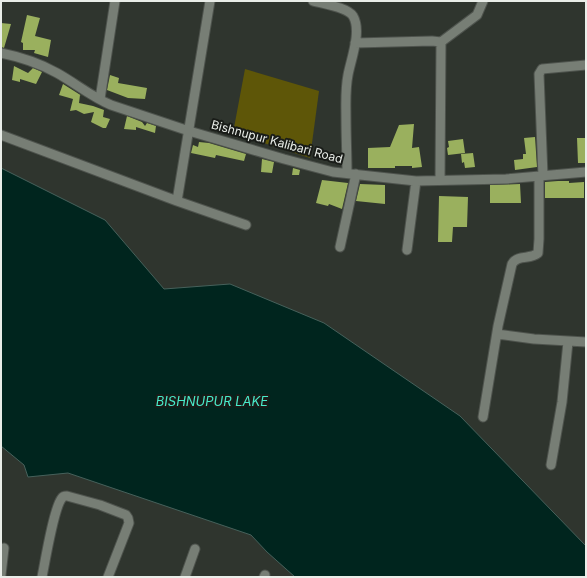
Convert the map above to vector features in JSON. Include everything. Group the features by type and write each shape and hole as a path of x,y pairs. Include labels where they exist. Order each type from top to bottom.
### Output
{"street":[{"path":"100,99 115,1"},
{"path":"177,201 210,1"},
{"path":"313,1 345,10 354,18 356,26 355,43 346,92 351,174 340,247"},
{"path":"355,43 432,40 441,42 477,15 483,1"},
{"path":"440,180 441,42"},
{"name":"Bishnupur Kalibari Road","path":"1,53 22,58 49,69 111,104 189,131 319,168 351,174 416,181 506,179 586,172"},
{"path":"483,417 497,334 512,262 522,257 532,256 538,253 541,176 539,74 542,68 586,65"},
{"path":"1,135 177,201 246,225"},
{"path":"407,250 416,181"},
{"path":"497,334 534,340 586,342"},
{"path":"551,465 562,402 568,342"},
{"path":"42,577 56,513 63,496 100,505 126,515 128,518 129,523 108,577"},
{"path":"1,574 4,548"},
{"path":"185,577 195,549"}],"shaded area":[{"path":"245,69 319,91 310,158 233,133"}],"water":[{"name":"BISHNUPUR LAKE","path":"1,168 105,220 164,289 230,284 324,323 460,416 586,546 586,577 295,577 267,552 251,535 68,473 28,477 24,465 1,446"}],"building":[{"path":"27,15 40,18 35,36 51,40 48,57 34,53 35,50 23,50 23,43 21,42"},
{"path":"1,23 11,24 4,48 1,47"},
{"path":"14,66 28,73 33,68 42,72 36,84 20,79 20,82 12,80"},
{"path":"110,75 119,78 118,83 147,88 145,99 128,98 107,90"},
{"path":"63,84 82,96 80,95 79,103 104,110 103,117 110,119 106,128 91,122 94,112 84,114 76,110 70,111 73,99 59,95"},
{"path":"127,116 142,122 145,126 147,123 156,126 155,133 136,127 136,130 124,129"},
{"path":"414,124 412,148 419,147 422,167 412,168 412,166 395,166 395,168 368,168 368,148 390,147 399,125"},
{"path":"535,137 537,167 515,170 514,160 523,159 523,154 526,154 524,138"},
{"path":"577,138 586,138 586,163 578,163"},
{"path":"463,139 465,153 448,155 448,141"},
{"path":"199,142 209,143 246,154 244,161 216,155 215,158 191,153 193,145 198,147"},
{"path":"473,153 475,167 465,168 464,162 462,163 461,154"},
{"path":"262,159 274,162 272,173 261,172"},
{"path":"293,168 300,170 299,175 292,175"},
{"path":"322,180 348,183 342,209 329,204 328,206 316,203"},
{"path":"569,181 569,183 584,182 584,198 545,198 545,182"},
{"path":"360,184 385,185 385,204 356,201"},
{"path":"520,184 521,203 490,203 490,185"},
{"path":"439,196 468,197 467,227 453,227 452,242 438,242"}]}
